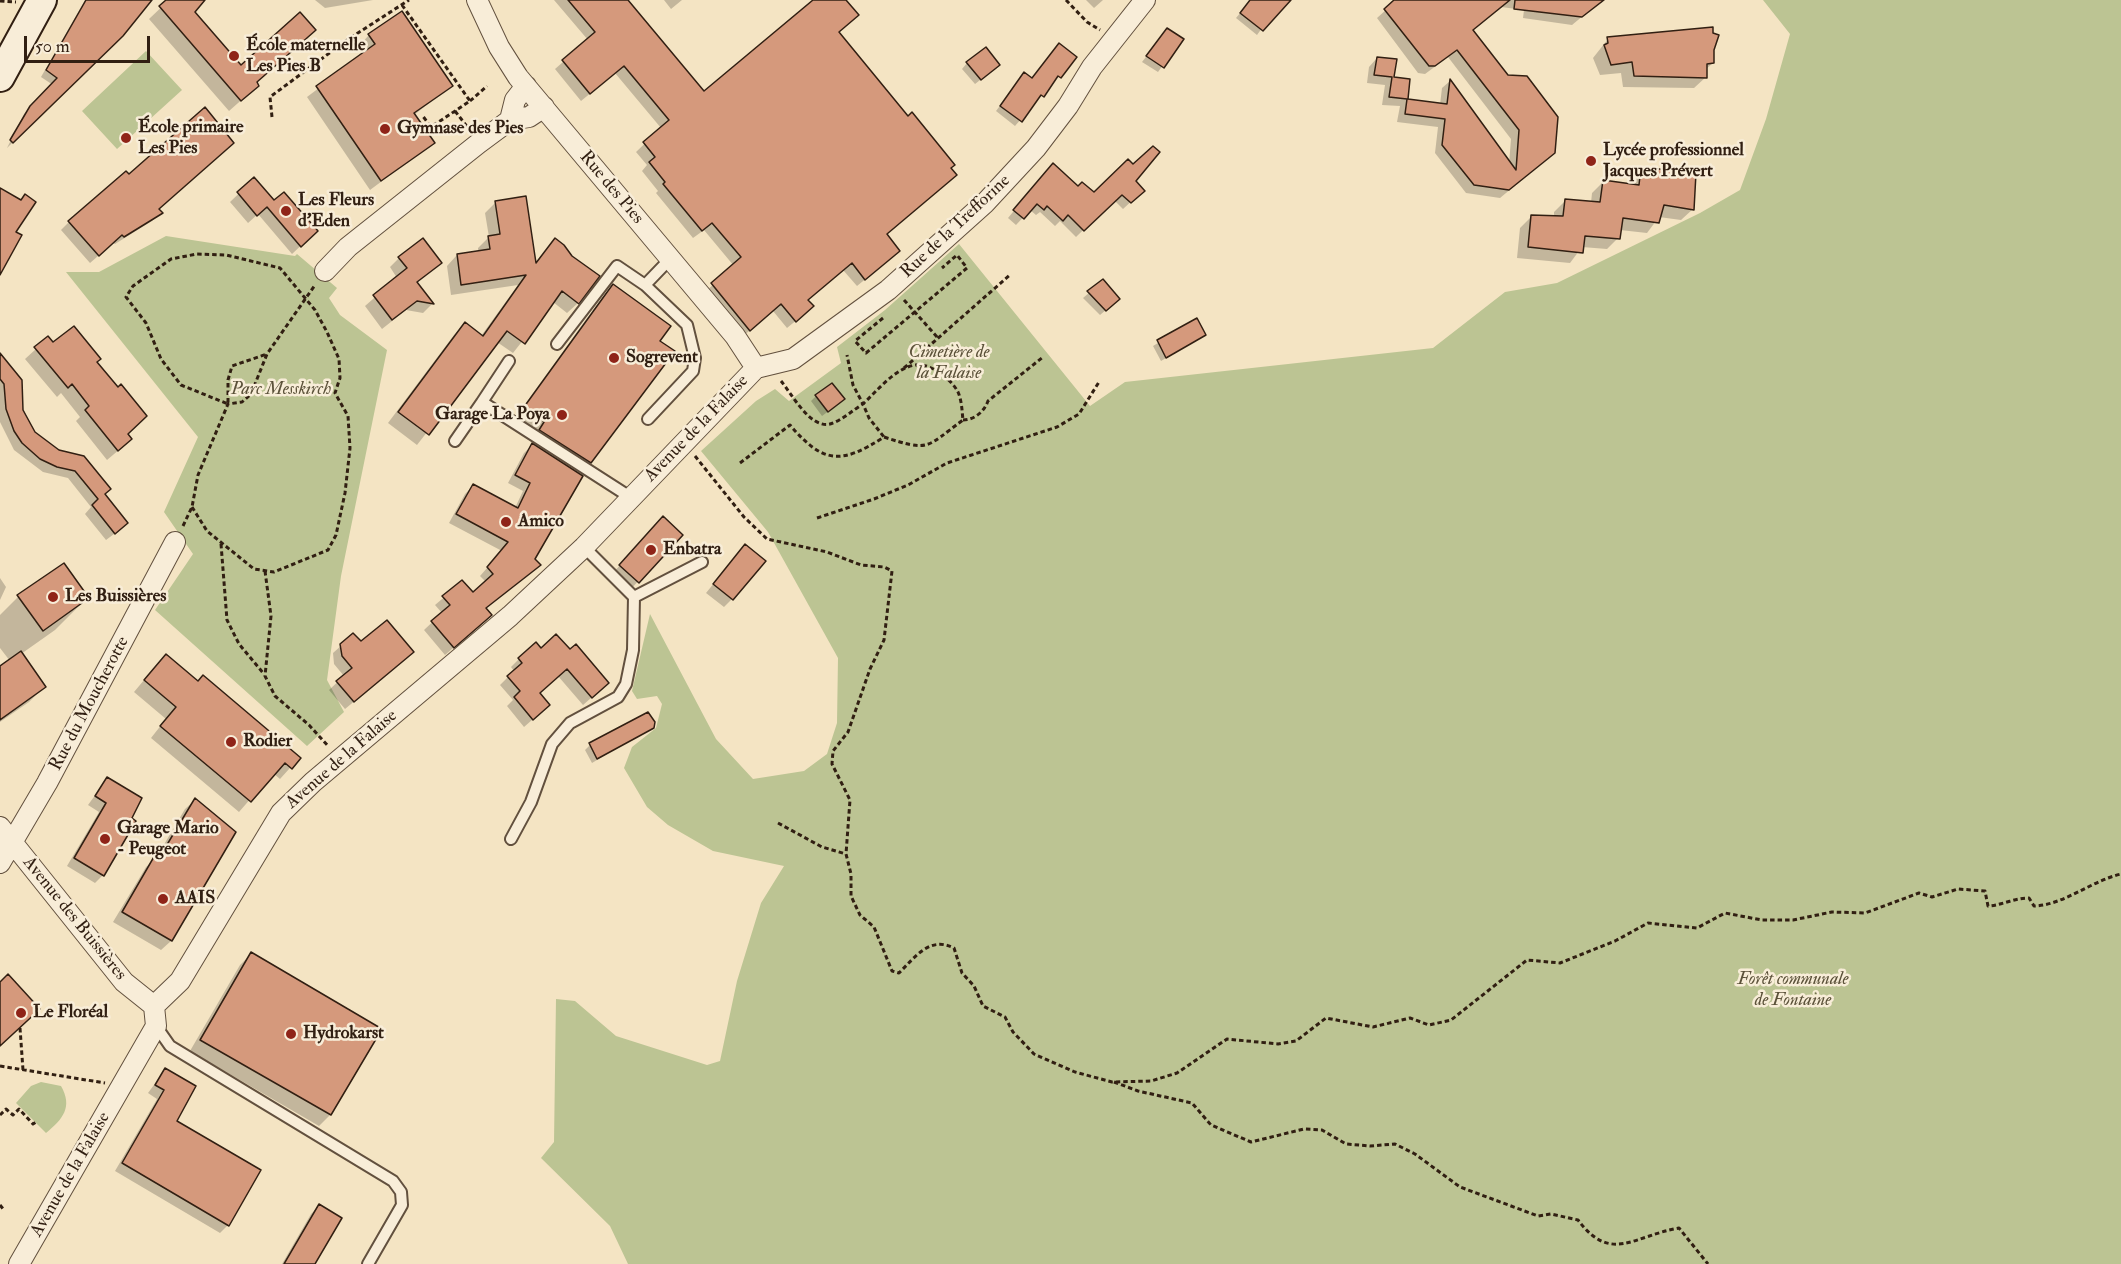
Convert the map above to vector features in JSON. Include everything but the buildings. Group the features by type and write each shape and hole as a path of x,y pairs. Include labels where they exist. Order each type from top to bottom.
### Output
{"main road":[{"path":"0,77 29,1"}],"street":[{"name":"Rue des Pies","path":"477,0 499,47 526,86 735,336 756,368"},
{"name":"Rue de la Trefforine","path":"756,368 793,359 888,290 985,203 1036,148 1145,0"},
{"path":"510,120 515,100 526,86"},
{"path":"325,271 348,247 479,143 510,120 529,117 544,107"},
{"name":"Avenue de la Falaise","path":"154,1006 180,981 281,813 313,782 510,616 584,547 756,368"},
{"name":"Rue du Moucherotte","path":"0,863 175,542"},
{"name":"Avenue des Buissières","path":"0,827 124,982 154,1006"},
{"path":"154,1006 156,1026"},
{"name":"Avenue de la Falaise","path":"19,1264 156,1026"}],"lane":[{"path":"645,285 670,259"},
{"path":"557,344 617,266 645,285 687,324 695,358 693,371 648,419"},
{"path":"455,441 509,361"},
{"path":"482,402 630,497"},
{"path":"511,838 531,802 552,744 570,723 618,697 626,684 633,650 634,597 584,547"},
{"path":"634,597 702,562"},
{"path":"156,1026 170,1046 393,1181 401,1192 402,1205 368,1264"}],"path":[{"path":"272,117 270,97 347,40 409,0"},
{"path":"1066,0 1088,22 1115,38"},
{"path":"0,1 29,1"},
{"path":"402,4 470,101"},
{"path":"422,115 431,127 470,101 487,86"},
{"path":"455,111 479,143"},
{"path":"192,507 207,531 254,569 274,572 328,550 336,535 345,493 350,448 348,416 335,393 340,378 339,359 327,332 305,298 280,268 225,255 197,254 171,259 133,286 126,297 146,323 160,359 181,385 228,404 242,402 251,394 267,354 305,298 325,271"},
{"path":"889,313 855,341 866,353 967,268 957,255 940,270"},
{"path":"780,379 813,420 822,425 831,424 863,404 1011,274"},
{"path":"897,306 906,299 938,338"},
{"path":"175,542 192,507 198,475 228,404 228,380 232,366 267,354"},
{"path":"847,355 853,385 869,418 884,437 919,448 931,443 963,420 970,420 985,410 988,401 1043,357"},
{"path":"900,371 917,365 931,369 947,378 958,393 963,420"},
{"path":"817,518 874,499 947,463 1057,427 1079,414 1099,382"},
{"path":"740,463 790,425 807,446 823,453 845,458 858,454 884,437"},
{"path":"684,443 744,518 767,539 892,571 884,640 870,669 848,732 833,751 832,764 850,800 846,854 851,874 851,896 860,915 874,927 892,971 899,973 927,946 943,942 954,948 962,973 974,986 983,1006 1005,1017 1013,1032 1034,1054 1075,1072 1138,1091 1192,1103 1211,1125 1251,1142 1304,1129 1322,1130 1346,1143 1370,1146 1395,1144 1414,1154 1460,1187 1538,1216 1551,1214 1578,1220 1589,1237 1605,1247 1619,1248 1679,1228 1708,1264"},
{"path":"221,544 227,620 239,644 266,675 275,696 309,725 334,753"},
{"path":"265,571 271,616 266,675"},
{"path":"778,823 822,847 846,854"},
{"path":"1112,1082 1151,1081 1177,1073 1227,1039 1278,1044 1296,1041 1326,1018 1373,1027 1410,1018 1429,1025 1451,1020 1527,960 1560,963 1615,941 1648,923 1697,928 1725,913 1762,920 1793,920 1832,912 1865,913 1919,893 1932,897 1958,889 1985,891 1988,906 2005,905 2016,898 2029,898 2034,906 2051,905 2101,878 2121,874"},
{"path":"20,1028 23,1070"},
{"path":"0,1066 106,1083"},
{"path":"0,1115 6,1109 13,1115 19,1109 33,1124 36,1122"},
{"path":"0,1205 4,1210"}],"green space":[{"path":"1763,0 2121,0 2121,1264 628,1264 610,1226 541,1158 554,1142 556,999 575,1001 616,1036 707,1065 720,1061 737,981 761,903 784,866 713,851 668,825 647,807 624,768 632,747 656,728 662,704 657,696 637,699 632,691 650,614 716,739 753,779 804,771 827,754 837,723 838,658 768,532 701,451 756,401 775,389 789,401 841,363 837,347 885,310 959,244 1090,406 1125,382 1433,348 1505,292 1557,283 1700,213 1740,190 1766,119 1790,34"},
{"path":"146,51 182,90 117,149 82,111"},
{"name":"Parc Messkirch","path":"166,236 295,256 297,254 337,288 329,298 340,315 387,350 341,576 327,680 344,712 307,746 155,610 193,554 164,512 198,437 66,272 99,272"},
{"path":"41,1082 61,1086 66,1100 61,1118 46,1133 16,1103 31,1086"}],"place":[{"name":"École maternelle Les Pies B","path":"234,56"},
{"name":"Gymnase des Pies","path":"385,129"},
{"name":"École primaire Les Pies","path":"126,138"},
{"name":"Lycée professionnel Jacques Prévert","path":"1591,161"},
{"name":"Les Fleurs d'Eden","path":"286,211"},
{"name":"Sogrevent","path":"614,358"},
{"name":"Garage La Poya","path":"562,415"},
{"name":"Amico","path":"506,522"},
{"name":"Enbatra","path":"651,550"},
{"name":"Les Buissières","path":"53,597"},
{"name":"Rodier","path":"231,742"},
{"name":"Garage Mario - Peugeot","path":"105,839"},
{"name":"AAIS","path":"163,899"},
{"name":"Le Floréal","path":"21,1013"},
{"name":"Hydrokarst","path":"291,1034"}],"park label":[{"name":"Cimetière de la Falaise","path":"949,364"},
{"name":"Forêt communale de Fontaine","path":"1793,990"}]}
